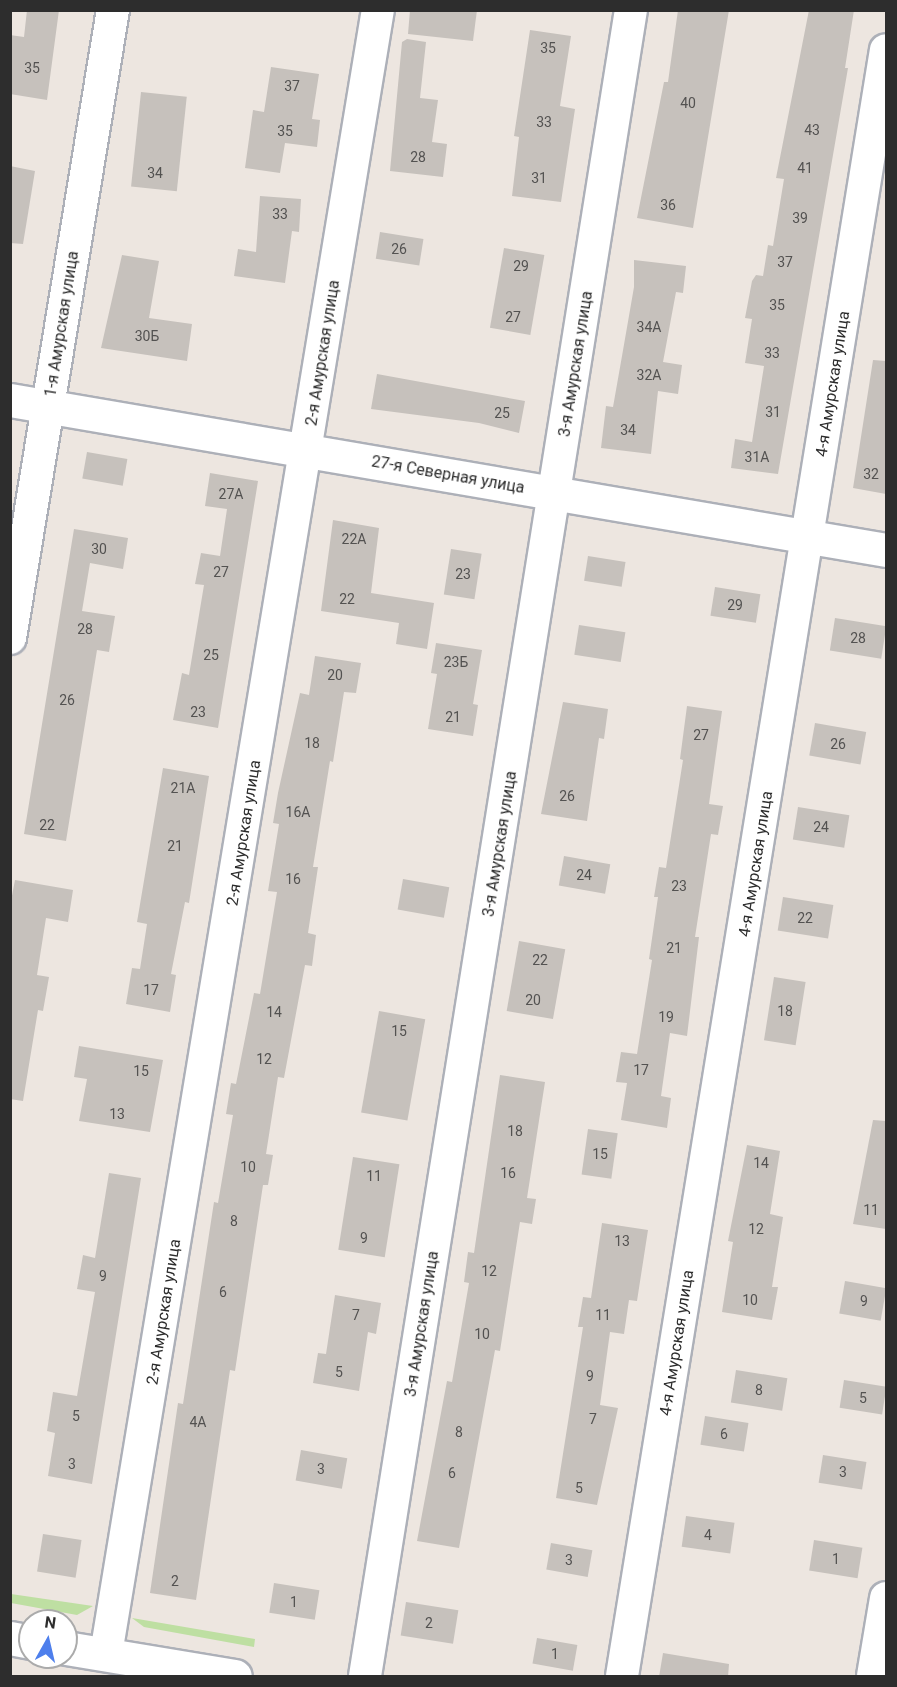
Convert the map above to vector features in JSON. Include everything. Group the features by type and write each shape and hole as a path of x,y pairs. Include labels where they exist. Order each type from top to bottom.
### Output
{"street":[{"name":"1-я Амурская улица","path":"10,638 113,10"},
{"name":"2-я Амурская улица","path":"106,1654 307,451 378,10"},
{"name":"3-я Амурская улица","path":"365,1677 556,494 631,10"},
{"name":"4-я Амурская улица","path":"622,1677 809,537 886,50"},
{"name":"27-я Северная улица","path":"10,400 886,550"},
{"path":"873,1677 886,1598"},
{"path":"78,1650 235,1677"}],"green space":[{"path":"11,1594 93,1606 78,1614 78,1609 44,1609 11,1603"},
{"path":"132,1618 255,1639 254,1647 144,1627"}],"building":[{"path":"27,10 59,10 47,100 10,94 10,35 24,37"},
{"path":"410,10 477,10 473,41 408,34"},
{"path":"678,10 729,10 693,228 637,218 664,82 668,82"},
{"path":"809,10 854,10 845,68 848,68 778,474 731,468 735,439 752,442 764,366 745,363 752,319 745,318 752,281 756,275 763,276 768,245 773,246 784,179 776,178"},
{"path":"530,30 571,36 560,106 575,109 561,202 512,196 519,137 514,136"},
{"path":"407,39 426,42 420,98 438,100 432,142 447,144 443,177 390,171 402,42"},
{"path":"271,67 319,74 312,119 320,120 317,147 285,143 280,173 245,168 253,110 264,112"},
{"path":"141,92 187,97 177,191 131,186"},
{"path":"10,166 35,171 23,244 10,243"},
{"path":"260,196 301,199 299,232 292,231 285,283 234,276 238,249 256,252"},
{"path":"380,232 423,239 419,266 376,259"},
{"path":"504,248 544,255 530,335 490,328"},
{"path":"122,255 159,261 149,318 192,324 187,361 101,348"},
{"path":"634,260 686,266 683,293 676,292 663,362 682,365 678,394 658,391 651,454 601,448 606,406 613,407 622,356 634,287"},
{"path":"873,360 886,361 886,494 853,488"},
{"path":"377,374 525,401 519,433 479,423 371,409"},
{"path":"87,452 127,459 123,486 82,479"},
{"path":"210,473 258,481 218,728 173,720 182,673 189,675 204,585 195,584 201,553 220,556 227,509 205,506"},
{"path":"333,520 379,528 371,593 434,603 427,649 396,644 399,623 321,611"},
{"path":"74,529 128,538 123,569 90,563 82,611 115,616 109,652 97,650 66,841 24,834"},
{"path":"451,549 482,554 474,599 444,594"},
{"path":"588,556 626,562 622,587 584,581"},
{"path":"715,587 760,594 756,623 710,616"},
{"path":"835,618 886,626 881,659 830,651"},
{"path":"579,625 625,632 621,662 574,655"},
{"path":"436,643 482,650 473,704 478,705 473,736 428,729 437,674 431,673"},
{"path":"315,656 361,663 356,693 344,692 333,762 330,761 313,867 318,867 308,933 316,935 312,966 305,965 284,1078 278,1077 266,1154 273,1155 268,1185 263,1185 235,1371 230,1370 196,1600 150,1593 178,1403 183,1404 214,1202 218,1203 233,1115 226,1114 231,1083 236,1084 254,993 260,994 277,892 268,891 279,824 273,823 278,793 300,693 309,695"},
{"path":"563,702 608,709 604,739 599,738 587,821 541,814"},
{"path":"687,706 722,711 709,804 723,806 718,835 711,834 695,937 699,937 687,1036 670,1033 661,1096 671,1098 667,1128 621,1120 627,1083 616,1082 621,1052 637,1054 652,960 649,959 658,897 654,897 659,867 666,868 683,760 680,759"},
{"path":"815,723 866,732 860,765 809,755"},
{"path":"163,768 209,776 189,903 185,902 171,974 176,975 170,1012 126,1004 132,968 140,969 147,924 137,922"},
{"path":"798,807 849,815 844,848 793,840"},
{"path":"564,856 610,864 605,894 559,886"},
{"path":"403,879 449,887 444,918 398,910"},
{"path":"15,880 73,890 68,922 46,918 37,975 49,977 43,1011 38,1010 23,1101 10,1099 10,906"},
{"path":"783,897 833,905 828,939 778,931"},
{"path":"519,941 565,949 553,1019 507,1011"},
{"path":"774,977 806,982 796,1045 764,1040"},
{"path":"379,1011 425,1019 407,1121 361,1112"},
{"path":"79,1046 163,1060 150,1132 79,1121 87,1079 74,1077"},
{"path":"500,1075 545,1082 527,1198 536,1199 532,1224 520,1222 500,1351 495,1350 459,1548 417,1541 447,1381 452,1382 469,1283 464,1282 468,1252 474,1253"},
{"path":"873,1120 886,1121 886,1229 853,1224"},
{"path":"588,1129 618,1133 611,1179 582,1175"},
{"path":"747,1145 780,1151 770,1214 783,1217 772,1287 778,1287 772,1320 722,1312 733,1242 728,1241"},
{"path":"353,1157 399,1164 385,1257 338,1250"},
{"path":"109,1173 141,1178 92,1484 48,1476 55,1433 47,1431 53,1392 77,1396 95,1292 77,1289 83,1255 95,1258"},
{"path":"602,1223 648,1230 637,1301 629,1300 624,1334 610,1332 600,1405 618,1408 597,1505 556,1498 583,1327 578,1327 583,1297 591,1298"},
{"path":"845,1281 886,1288 881,1321 839,1313"},
{"path":"335,1295 381,1303 376,1334 368,1332 359,1391 313,1383 318,1353 326,1354"},
{"path":"736,1370 787,1378 782,1411 731,1403"},
{"path":"844,1380 886,1387 882,1414 840,1408"},
{"path":"705,1416 748,1423 744,1452 700,1445"},
{"path":"301,1450 347,1458 342,1489 296,1481"},
{"path":"823,1455 866,1462 862,1490 819,1483"},
{"path":"686,1516 735,1523 730,1554 682,1547"},
{"path":"43,1534 82,1540 76,1578 37,1572"},
{"path":"814,1540 862,1548 858,1578 809,1571"},
{"path":"551,1543 592,1550 588,1577 546,1570"},
{"path":"274,1583 319,1590 315,1620 269,1613"},
{"path":"406,1602 458,1610 453,1644 401,1636"},
{"path":"537,1638 577,1645 573,1671 532,1664"},
{"path":"663,1653 729,1664 728,1677 659,1677"}]}
